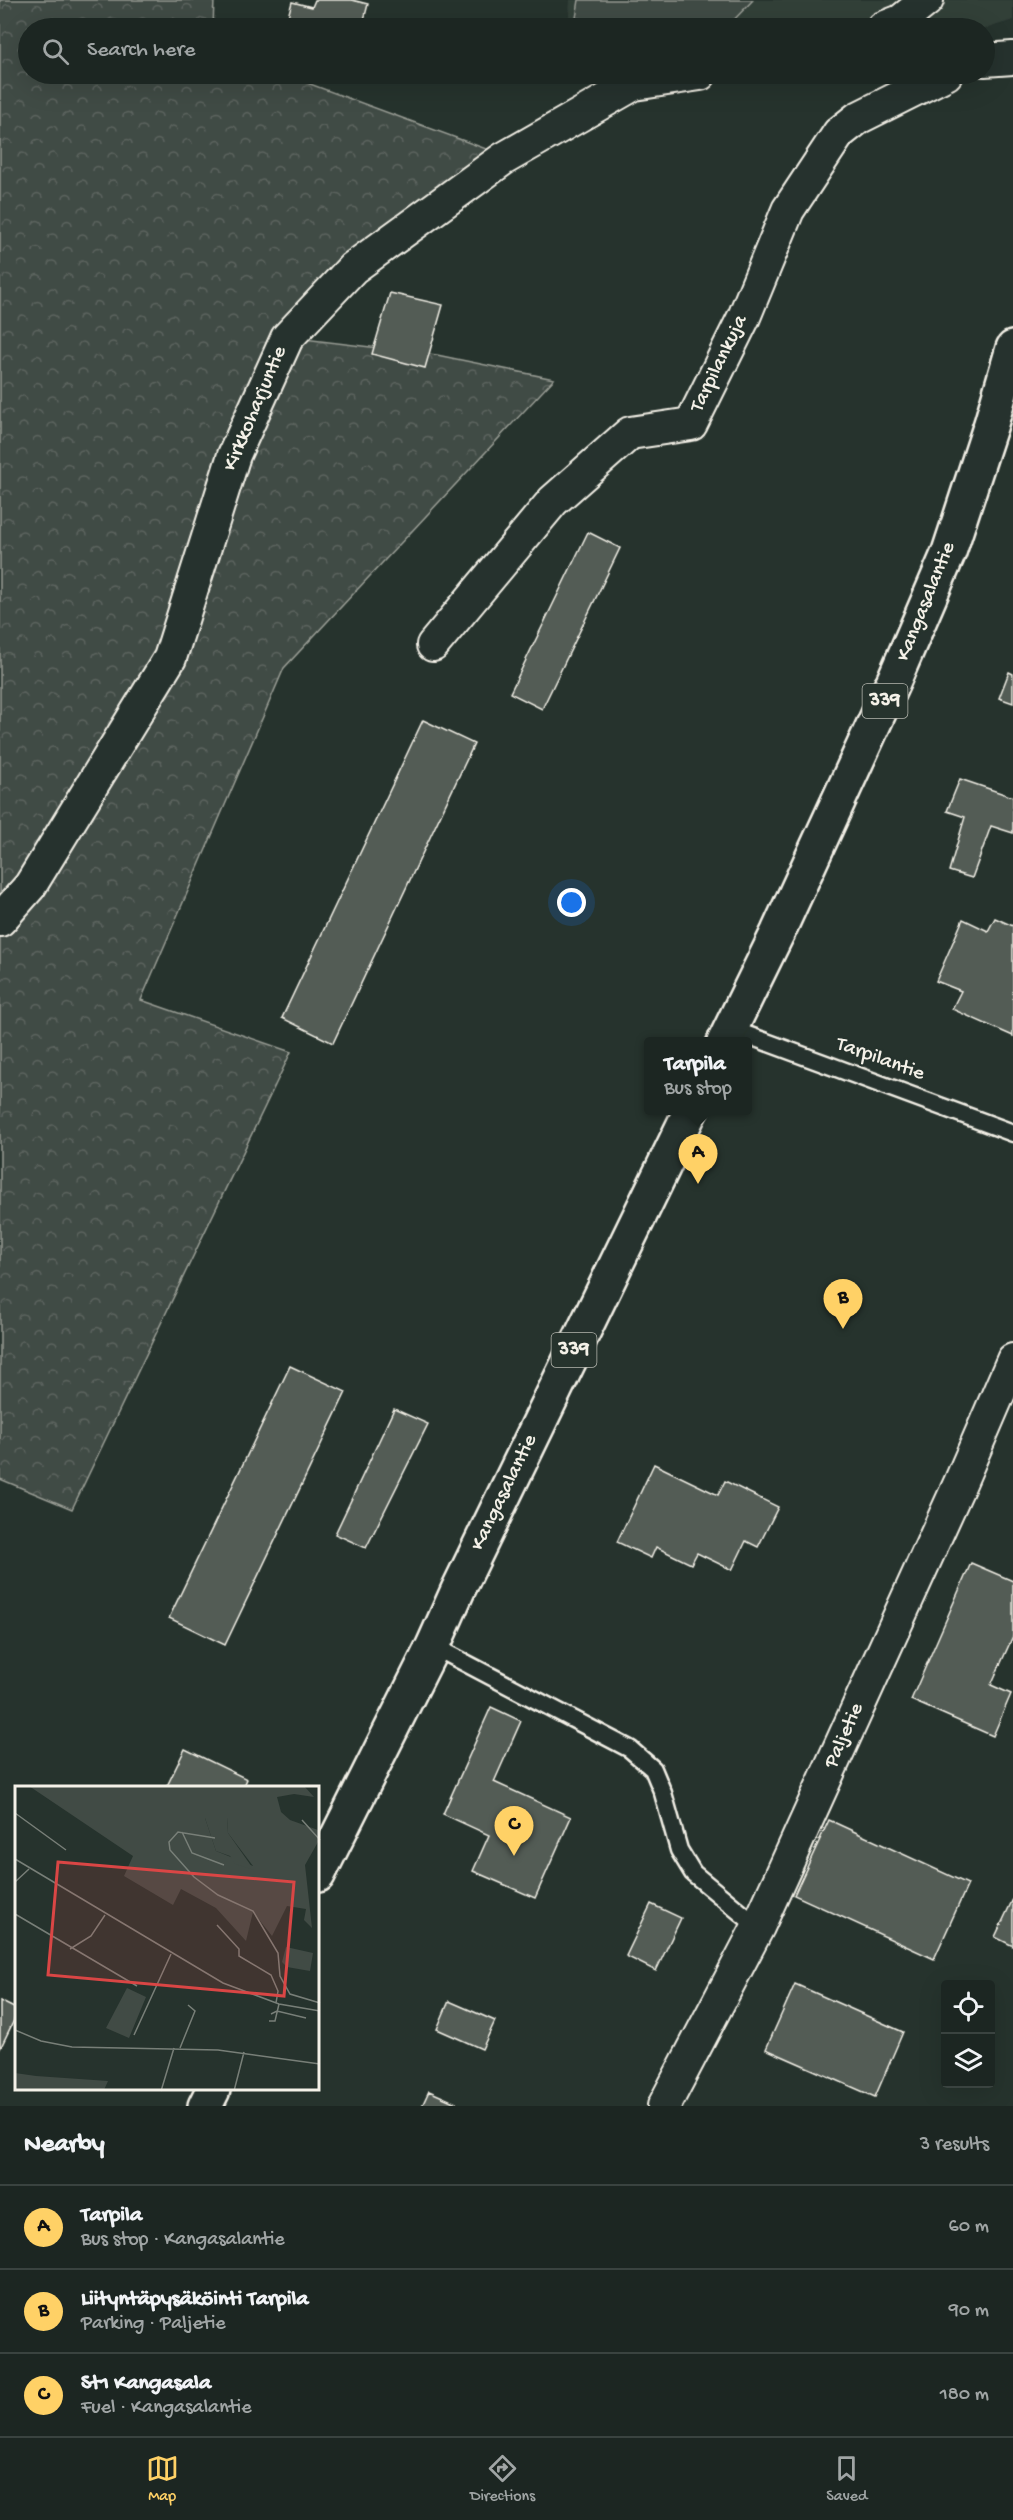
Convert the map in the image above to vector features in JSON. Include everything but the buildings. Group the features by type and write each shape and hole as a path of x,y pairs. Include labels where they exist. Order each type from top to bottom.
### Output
{"main road":[{"name":"Kangasalantie","path":"728,1035 894,680 949,552 1013,348"},
{"name":"Kangasalantie","path":"320,1871 433,1646 468,1569 689,1115"},
{"path":"205,2106 212,2091"}],"street":[{"path":"905,18 927,0"},
{"path":"995,59 1013,58"},
{"name":"Kirkkoharjuntie","path":"0,920 30,886 170,658 234,455 287,338 353,268 503,159 634,84"},
{"name":"Tarpilankuja","path":"434,645 553,501 630,433 690,424 744,317 788,210 839,132 858,117 926,84"},
{"name":"Paljetie","path":"664,2106 758,1927 960,1483 1013,1360"}],"lane":[{"name":"Tarpilantie","path":"752,1043 1013,1133"},
{"path":"433,1646 630,1749 653,1769 663,1793 679,1850 693,1873 758,1927"}],"shaded area":[{"path":"570,0 1013,0 1013,20 995,26 995,18 569,18"}],"green space":[{"path":"0,0 214,0 213,18 18,18 18,84 310,84 489,150 287,337 437,355 554,379 284,668 141,1000 291,1052 72,1509 0,1479"},
{"path":"579,0 753,0 736,18 576,18"}],"place":[{"name":"Tarpila","path":"698,1184"},
{"name":"Liityntäpysäköinti Tarpila","path":"843,1329"},
{"name":"St1 Kangasala","path":"514,1856"}]}
